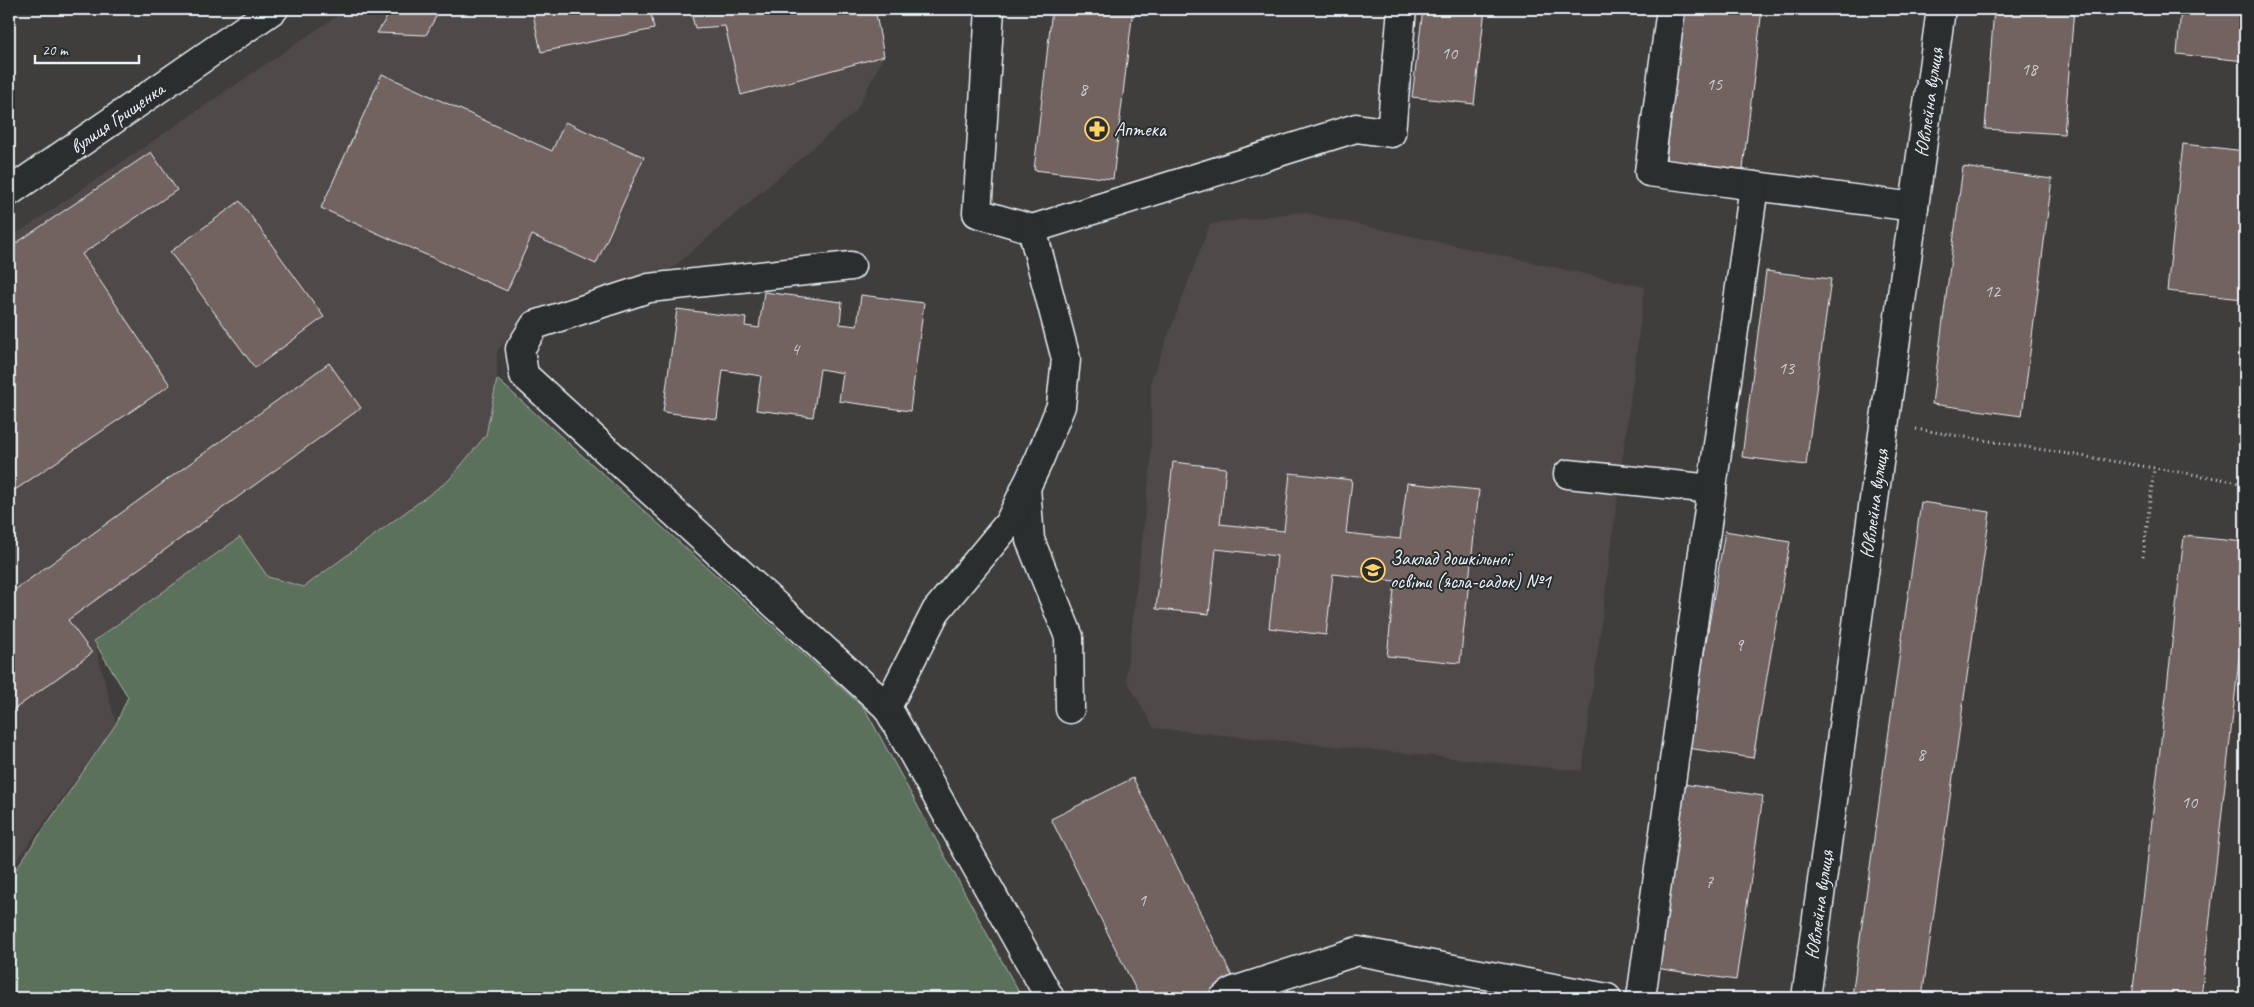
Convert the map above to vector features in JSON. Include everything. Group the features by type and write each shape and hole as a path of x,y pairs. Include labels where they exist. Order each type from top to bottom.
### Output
{"street":[{"name":"вулиця Грищенка","path":"9,192 274,9"},
{"path":"990,9 978,213 1032,229 1356,128 1391,133 1402,9"},
{"path":"1671,9 1649,172 1914,207"},
{"name":"Ювілейна вулиця","path":"1806,998 1941,9"},
{"path":"1641,998 1754,186"},
{"path":"887,707 936,611 1009,522 1062,406 1066,359 1032,229"},
{"path":"851,266 649,288 535,325 520,348 524,375 887,707 1050,998"},
{"path":"1568,474 1712,489"},
{"path":"1026,487 1030,540 1069,637 1070,709"},
{"path":"1224,998 1234,991 1270,989 1358,951 1608,998"}],"path":[{"path":"1884,424 2234,481 2245,487"},
{"path":"2143,557 2154,468"}],"shaded area":[{"path":"347,9 875,9 884,56 856,111 649,288 535,325 516,326 497,352 497,379 486,435 449,480 304,587 268,577 94,641 116,724 9,871 9,239"},
{"name":"Заклад дошкільної освіти (ясла-садок) №1","path":"1301,212 1645,287 1582,771 1154,728 1126,679 1151,462 1151,381 1210,224"}],"green space":[{"path":"497,379 865,709 1022,998 9,998 9,879 116,724 128,697 94,641 240,537 268,577 304,587 449,480 486,435"}],"building":[{"path":"392,9 440,9 426,35 377,33"},
{"path":"532,9 650,9 654,29 541,52"},
{"path":"690,9 875,9 884,56 741,95 725,26 695,28"},
{"path":"1052,9 1133,9 1113,179 1034,170"},
{"path":"1423,9 1485,9 1474,104 1412,97"},
{"path":"1683,9 1762,9 1743,169 1666,160"},
{"path":"1994,9 2074,9 2064,134 1985,129"},
{"path":"2181,9 2245,9 2245,61 2177,54"},
{"path":"382,74 552,151 565,122 644,157 596,264 532,235 507,291 321,208"},
{"path":"2183,144 2245,151 2245,277 2243,299 2167,291"},
{"path":"151,152 177,190 82,254 170,385 9,494 9,248"},
{"path":"1963,167 2052,179 2022,416 1932,404"},
{"path":"240,201 324,317 255,368 170,252"},
{"path":"1766,271 1831,279 1806,465 1742,457"},
{"path":"764,292 842,302 840,324 857,326 861,295 924,303 910,411 839,401 843,373 820,369 813,417 756,410 761,376 723,370 717,419 663,412 677,309 746,318 745,326 759,328"},
{"path":"329,363 361,408 68,620 92,653 9,713 9,594"},
{"path":"1173,462 1226,468 1220,524 1284,531 1290,473 1352,480 1346,533 1400,539 1407,483 1479,490 1460,663 1387,656 1395,581 1333,574 1326,635 1269,628 1277,556 1216,549 1209,614 1156,609"},
{"path":"1921,502 1990,512 1922,998 1869,998 1852,996"},
{"path":"1725,531 1790,542 1753,758 1688,748"},
{"path":"2184,536 2245,542 2245,606 2201,998 2132,998"},
{"path":"1133,778 1234,980 1197,998 1140,998 1051,819"},
{"path":"1683,784 1763,796 1736,980 1655,968"}],"place":[{"name":"Аптека","path":"1097,129"},
{"name":"Заклад дошкільної освіти (ясла-садок) №1","path":"1373,570"}]}
